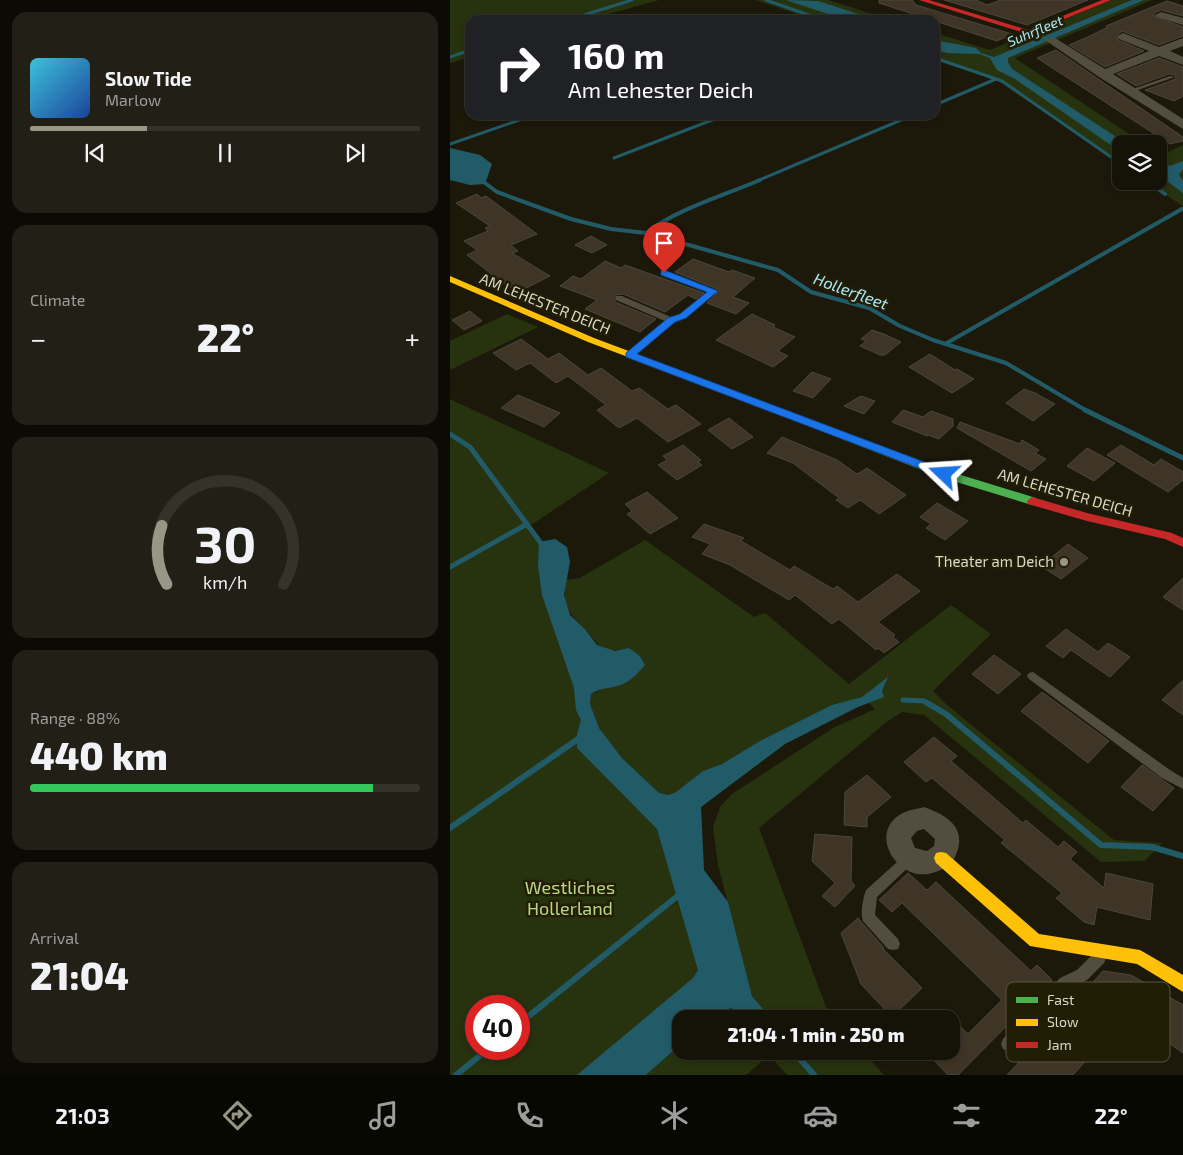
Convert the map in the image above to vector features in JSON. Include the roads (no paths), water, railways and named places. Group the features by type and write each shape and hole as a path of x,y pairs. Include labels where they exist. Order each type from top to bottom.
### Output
{"street":[{"path":"922,0 1028,32 1108,0"},
{"path":"1161,15 1183,22"},
{"path":"1123,37 1183,61"},
{"path":"1051,40 1183,125"},
{"path":"1103,74 1157,52 1163,52 1183,42"},
{"name":"AM LEHESTER DEICH","path":"450,280 630,355 944,474 1078,515 1168,536 1183,542"},
{"path":"924,818 940,825 945,831 949,845 941,858 926,864 909,859 903,853 899,845 898,836 907,822 924,818"},
{"path":"941,858 1035,941 1140,957 1183,984"}],"lane":[{"path":"1130,91 1172,77"},
{"path":"630,355 672,320 683,316 714,291 664,273"},
{"path":"619,298 672,320"},
{"path":"1034,676 1166,774 1183,784"},
{"path":"893,944 868,917 871,894 909,859"},
{"path":"1067,982 1082,975 1105,952"}],"water":[{"path":"786,0 818,1 861,15 831,15"},
{"path":"1132,0 1144,0 1008,58 1012,69 1113,135 1112,146 1015,79 997,70 990,58 979,54 940,51 940,41 976,48 981,53 994,57"},
{"path":"450,148 480,155 492,164 485,184 470,185 450,180"},
{"path":"1183,161 1183,169 1179,175 1183,181 1183,193 1168,182 1167,165 1170,166"},
{"path":"555,539 567,547 570,562 564,595 570,615 585,629 597,645 615,651 629,648 640,656 645,665 635,676 619,686 599,690 591,694 590,704 599,728 622,758 659,793 668,795 676,792 703,771 722,764 758,742 832,705 862,697 888,677 882,691 884,697 858,707 785,744 701,807 704,870 728,902 752,996 764,1010 735,1010 731,1008 725,1010 672,1010 672,1052 646,1075 577,1075 693,978 698,970 657,829 577,748 577,734 581,720 576,710 574,688 542,595 538,566 539,542"}],"waterway":[{"path":"584,15 632,0"},
{"path":"766,0 809,15"},
{"path":"450,57 465,52"},
{"path":"940,60 1002,81 1112,158"},
{"path":"940,103 996,79"},
{"path":"450,144 520,120"},
{"path":"614,158 712,120"},
{"path":"757,181 901,120"},
{"name":"Hollerfleet","path":"483,181 481,180 497,192 571,219 611,229 646,233"},
{"path":"646,233 658,224 686,210 760,180"},
{"path":"1159,190 1165,194"},
{"path":"945,344 1182,209"},
{"name":"Hollerfleet","path":"646,233 778,270 811,292 869,308 900,326 945,344"},
{"name":"Hollerfleet","path":"945,344 1006,363 1087,411"},
{"name":"Hollerfleet","path":"1087,411 1183,458"},
{"path":"450,434 470,447 527,524"},
{"path":"450,567 527,524"},
{"path":"527,524 543,546"},
{"path":"903,700 924,701 929,704"},
{"path":"927,703 946,714 1101,845 1152,847 1183,856"},
{"path":"450,828 581,737"},
{"path":"530,1015 680,894"},
{"path":"456,1075 474,1060"},
{"path":"801,1060 814,1075"}],"place":[{"name":"Theater am Deich","path":"1064,562"}],"water label":[{"name":"Suhrfleet","path":"1035,31"}],"park label":[{"name":"Westliches Hollerland","path":"570,898"}]}
